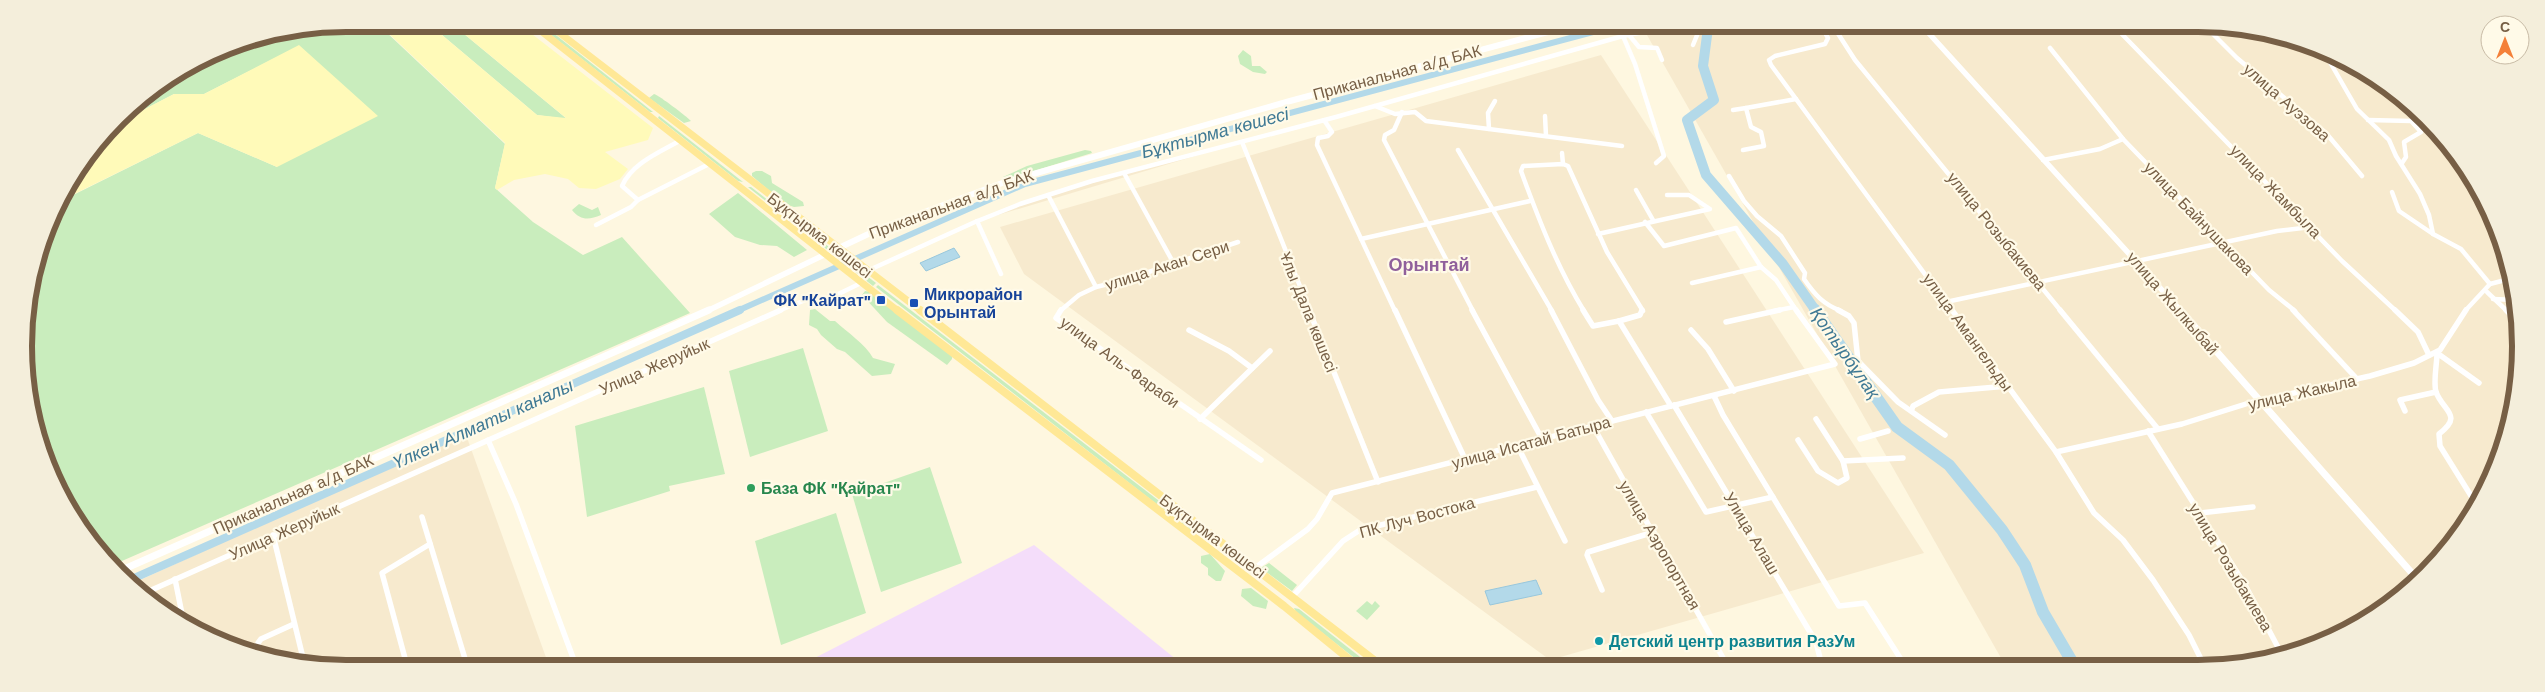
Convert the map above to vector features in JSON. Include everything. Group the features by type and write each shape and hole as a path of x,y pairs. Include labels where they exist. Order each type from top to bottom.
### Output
{"main road":[{"name":"Бұқтырма көшесі","path":"542,32 741,186 861,283 1284,606 1350,660"},
{"name":"Бұқтырма көшесі","path":"558,32 1374,660"},
{"name":"Приканальная а/д БАК","path":"828,256 838,247 879,229 1005,182 1539,32"},
{"path":"1824,32 1837,32"},
{"path":"652,117 661,112"},
{"path":"741,186 750,180"},
{"path":"1198,541 1208,532"},
{"path":"1284,606 1293,596"}],"street":[{"path":"864,269 977,221 1048,195 1623,36 1644,32"},
{"path":"1693,45 1698,32"},
{"name":"улица Амангельды","path":"1824,32 1828,38 1825,44 1775,56 1769,60 2056,452 2094,513 2123,540 2153,580 2189,635 2201,660"},
{"name":"улица Розыбакиева","path":"1837,32 1842,43 2158,429"},
{"name":"улица Жылкыбай","path":"1931,32 2414,575"},
{"name":"улица Жамбыла","path":"2120,32 2342,261 2418,332 2429,356"},
{"name":"улица Ауэзова","path":"2212,33 2243,64 2326,133 2362,176"},
{"path":"1629,35 1639,47 1657,48 1662,60"},
{"path":"1623,36 1635,64 1664,156 1656,163"},
{"name":"улица Байнушакова","path":"2050,48 2123,139 2223,244 2269,290 2299,315 2357,379"},
{"path":"2333,63 2357,109 2389,140 2396,156 2402,163 2424,203 2433,234"},
{"path":"1733,110 1796,99"},
{"path":"1489,129 1488,113 1495,101"},
{"path":"1375,106 1395,114 1415,112 1426,121 1622,146"},
{"path":"1742,150 1764,146 1765,143 1761,132 1751,127 1746,108"},
{"path":"1402,112 1394,130 1385,134 1384,140 1427,225 1542,439"},
{"path":"1545,116 1546,136"},
{"path":"1324,120 1332,132 1328,136 1318,138 1317,145 1465,460"},
{"path":"2367,120 2411,121 2416,125 2421,132 2404,142 2406,156 2402,163"},
{"path":"2043,160 2100,149 2123,139"},
{"path":"638,200 622,186 624,180 647,160 682,140"},
{"name":"Ұлы Дала көшесі","path":"1242,142 1378,482"},
{"path":"1458,150 1552,312 1598,400 1612,421"},
{"path":"1562,153 1564,164 1570,170 1598,234 1643,312 1640,315 1593,326 1560,270 1535,207 1530,201 1520,168 1530,165 1564,164"},
{"path":"596,225 631,207 638,200 711,163"},
{"path":"1124,173 1174,264"},
{"path":"1730,176 1744,202 1757,216 1782,236 1805,273 1804,279 1824,305 1840,311 1852,319 1855,326 1855,356 1858,361 1898,402 1912,409 1945,435"},
{"path":"1636,190 1652,220"},
{"path":"2392,192 2399,211 2433,234 2461,249 2490,284"},
{"path":"1048,195 1096,287"},
{"path":"1598,234 1652,220 1710,209 1689,195 1667,195"},
{"path":"1361,239 1530,201"},
{"path":"977,221 1001,274"},
{"path":"1645,222 1664,246 1736,228 1761,267 1776,280 1794,307 1726,322"},
{"path":"1946,302 2277,231 2311,227"},
{"name":"улица Акан Сери","path":"1096,287 1125,280 1238,242"},
{"name":"Приканальная а/д БАК","path":"125,569 828,256"},
{"path":"1692,283 1761,267"},
{"path":"2490,284 2505,280"},
{"name":"Улица Жеруйык","path":"150,591 760,319 808,299 824,301 861,283"},
{"path":"2472,500 2465,493 2454,467 2440,449 2439,434 2448,427 2451,420 2449,409 2436,392 2437,353 2451,336 2467,307 2487,292 2490,284"},
{"name":"улица Аль-Фараби","path":"1096,287 1079,294 1057,312 1056,318 1261,460"},
{"path":"2487,292 2511,315"},
{"path":"2493,299 2509,300"},
{"name":"улица Исатай Батыра","path":"1255,568 1314,523 1322,512 1326,500 1332,493 1835,364 1820,340 1794,307"},
{"name":"Улица Алаш","path":"1619,321 1736,506 1816,642 1820,660"},
{"path":"1189,330 1229,351 1252,368"},
{"path":"1690,330 1694,332 1707,349 1734,391"},
{"path":"1200,419 1270,351"},
{"path":"2437,353 2479,383"},
{"name":"улица Жакыла","path":"2056,452 2158,429 2259,401 2357,379 2437,353"},
{"path":"1912,409 1913,406 1939,392 2008,386"},
{"path":"2405,411 2400,400 2436,392"},
{"path":"1714,396 1723,415 1839,606 1865,603 1901,660"},
{"path":"1646,412 1701,507 1706,512 1714,512 1773,497"},
{"path":"1798,440 1816,470 1828,480 1838,483 1847,478 1843,461 1816,419"},
{"name":"улица Аэропортная","path":"1593,426 1724,660"},
{"path":"1860,439 1888,431"},
{"name":"улица Розыбакиева","path":"2148,431 2245,586 2279,649"},
{"path":"488,440 516,504 574,660"},
{"path":"1516,445 1565,541"},
{"path":"1843,461 1903,458"},
{"name":"ПК Луч Востока","path":"1293,596 1343,541 1360,530 1537,487"},
{"path":"2200,513 2253,507"},
{"path":"422,517 465,660"},
{"path":"1602,590 1587,555 1588,552 1654,532"},
{"path":"274,535 303,657"},
{"path":"405,660 382,573 430,544"},
{"path":"175,579 182,613"},
{"path":"258,647 261,639 294,624"}],"shaded area":[{"path":"1645,32 2199,32 2240,35 2280,43 2319,56 2373,85 2406,110 2435,139 2460,172 2470,189 2489,226 2502,265 2512,325 2510,387 2496,447 2480,485 2448,537 2421,568 2390,595 2356,617 2319,636 2280,649 2240,657 2199,660 2002,660"},
{"path":"1601,55 1924,553 1550,660 1024,274 1000,227"},
{"path":"1242,142 975,222 1048,195"},
{"path":"465,432 547,660 346,660 305,657 265,649 226,636 172,607 138,581"},
{"path":"1034,545 1177,660 811,660"}],"green space":[{"path":"386,32 505,144 495,188 533,222 583,255 622,237 690,313 119,562 97,537 75,503 56,466 43,427 35,387 32,346 35,305 49,245 71,196 198,133 277,167 299,46 204,94 174,94 134,115 172,85 207,65 245,49 305,35"},
{"path":"438,32 462,32 567,119 537,115"},
{"path":"547,32 552,32 653,112 650,112"},
{"path":"1243,50 1251,56 1252,66 1260,66 1267,72 1265,74 1253,72 1240,64 1238,56"},
{"path":"654,94 691,121 684,123 649,98"},
{"path":"659,116 743,182 738,181 658,118"},
{"path":"1085,150 1092,153 1008,179 1003,177 1027,166"},
{"path":"762,171 771,176 772,183 803,202 804,206 794,207 785,204 752,176 752,173"},
{"path":"748,187 751,187 876,283 873,286"},
{"path":"738,193 807,250 794,257 777,246 760,245 735,237 709,214"},
{"path":"579,204 592,210 598,207 601,215 589,219 582,218 572,210"},
{"path":"878,285 1199,533 1194,533 876,287"},
{"path":"865,291 871,292 952,354 952,359 947,365 887,322 862,295"},
{"path":"815,309 830,321 835,321 861,343 873,358 895,364 891,374 872,376 845,352 837,349 817,329 809,325 810,310"},
{"path":"803,348 828,431 750,457 729,371"},
{"path":"704,387 725,474 669,486 670,491 587,517 575,426"},
{"path":"930,467 962,563 881,592 852,494"},
{"path":"836,513 866,613 781,645 755,541"},
{"path":"1210,554 1225,571 1221,581 1216,581 1208,575 1208,568 1201,563 1201,556"},
{"path":"1269,563 1297,585 1292,591 1261,568"},
{"path":"1251,588 1268,601 1266,609 1253,606 1241,596 1242,589"},
{"path":"1367,601 1372,605 1375,601 1380,606 1367,620 1356,611"},
{"path":"1294,608 1299,609 1364,660 1357,660 1296,612"}],"sand":[{"path":"387,32 438,32 537,115 566,118 462,32 529,32 653,128 648,140 605,152 628,169 620,179 596,189 579,188 568,179 545,174 514,180 497,190 495,188 505,143"},
{"path":"299,45 378,116 277,167 198,133 71,195 97,155 134,115 174,94 204,94"}],"water":[{"path":"954,248 960,257 926,271 920,263"},
{"path":"1536,580 1542,594 1490,605 1485,591"}],"waterway":[{"name":"Бұқтырма көшесі","path":"737,311 1025,184 1593,32"},
{"name":"Қотырбұлақ","path":"1707,32 1703,66 1714,100 1687,120 1706,175 1783,264 1816,311"},
{"name":"Үлкен Алматы каналы","path":"135,578 740,310"},
{"name":"Қотырбұлақ","path":"1815,310 1897,427 1949,465 2002,530 2025,565 2043,612 2071,660"}],"place":[{"name":"ФК \"Кайрат\"","path":"881,300"},
{"name":"Микрорайон Орынтай","path":"914,303"},
{"name":"База ФК \"Қайрат\"","path":"751,488"},
{"name":"Детский центр развития РазУм","path":"1599,641"}],"district":[{"name":"Орынтай","path":"1429,265"}]}
